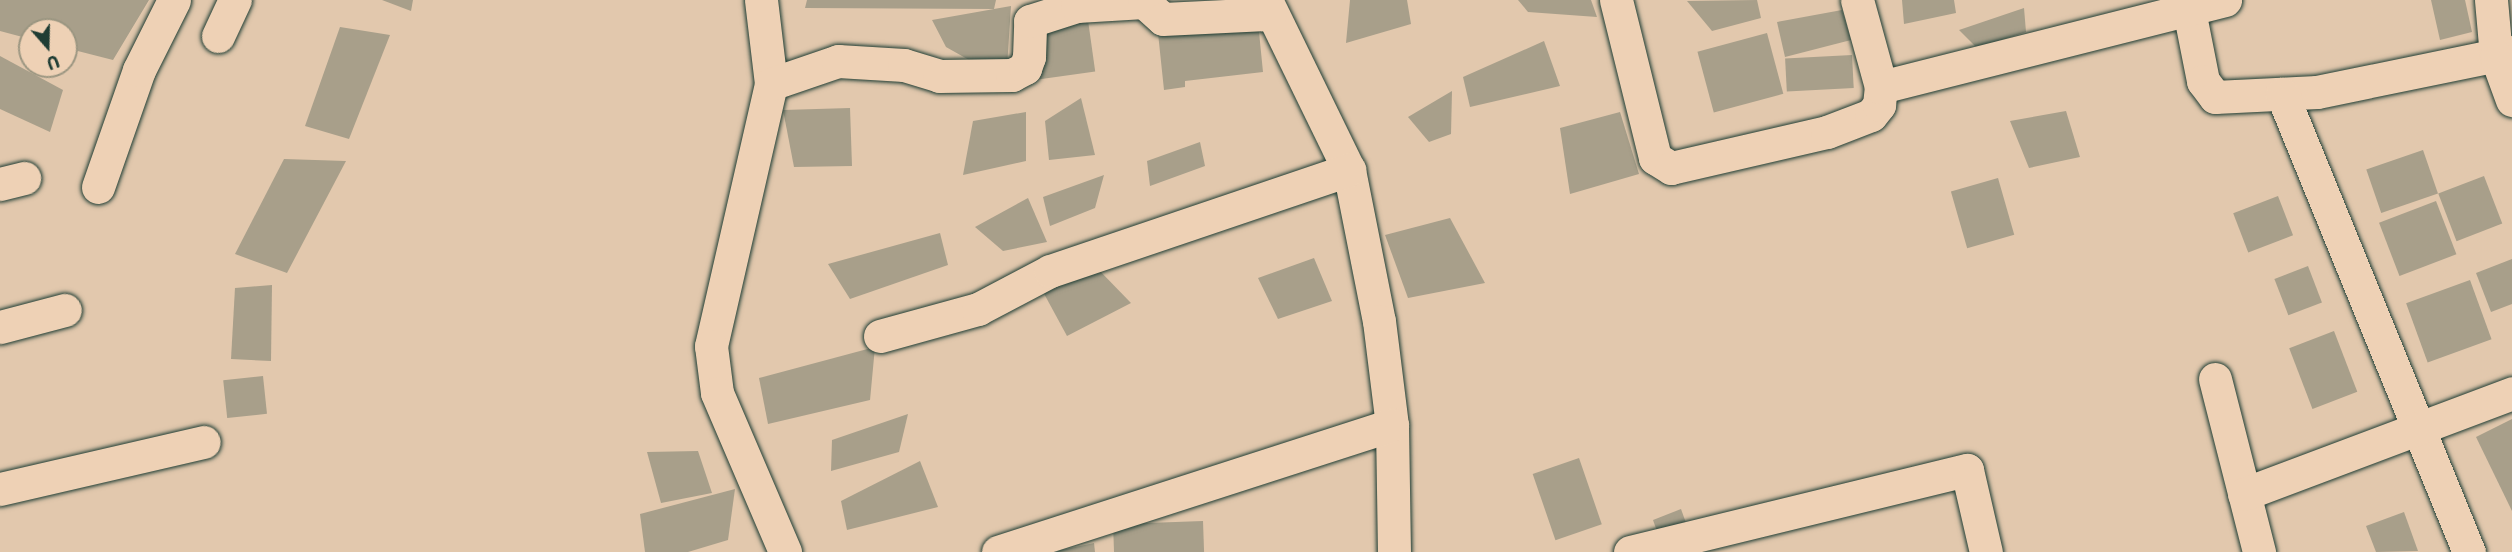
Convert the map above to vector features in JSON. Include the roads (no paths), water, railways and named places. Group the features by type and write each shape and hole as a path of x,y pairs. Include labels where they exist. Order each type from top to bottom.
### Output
{"street":[{"path":"98,186 139,70 174,0"},
{"path":"218,36 235,0"},
{"path":"760,0 771,84 711,346 717,393 785,552"},
{"path":"1616,0 1655,158 1666,168 1863,121 1879,105 1881,87 1857,0"},
{"path":"1881,87 2188,4 2225,0"},
{"path":"2491,0 2512,100"},
{"path":"771,84 837,61 904,65 939,76 1012,75 1025,68 1029,57 1030,21 1077,6 1144,2 1163,19 1268,7 1349,170 1379,321 1392,425 1394,552"},
{"path":"2188,4 2203,81 2215,98 2317,93 2504,54"},
{"path":"2282,94 2469,552"},
{"path":"880,336 978,309 1050,271 1349,170"},
{"path":"0,327 65,310"},
{"path":"2215,379 2259,552"},
{"path":"2244,494 2417,424 2512,393"},
{"path":"998,552 1392,425"},
{"path":"0,489 204,442"},
{"path":"1630,552 1967,470 1986,552"}]}
